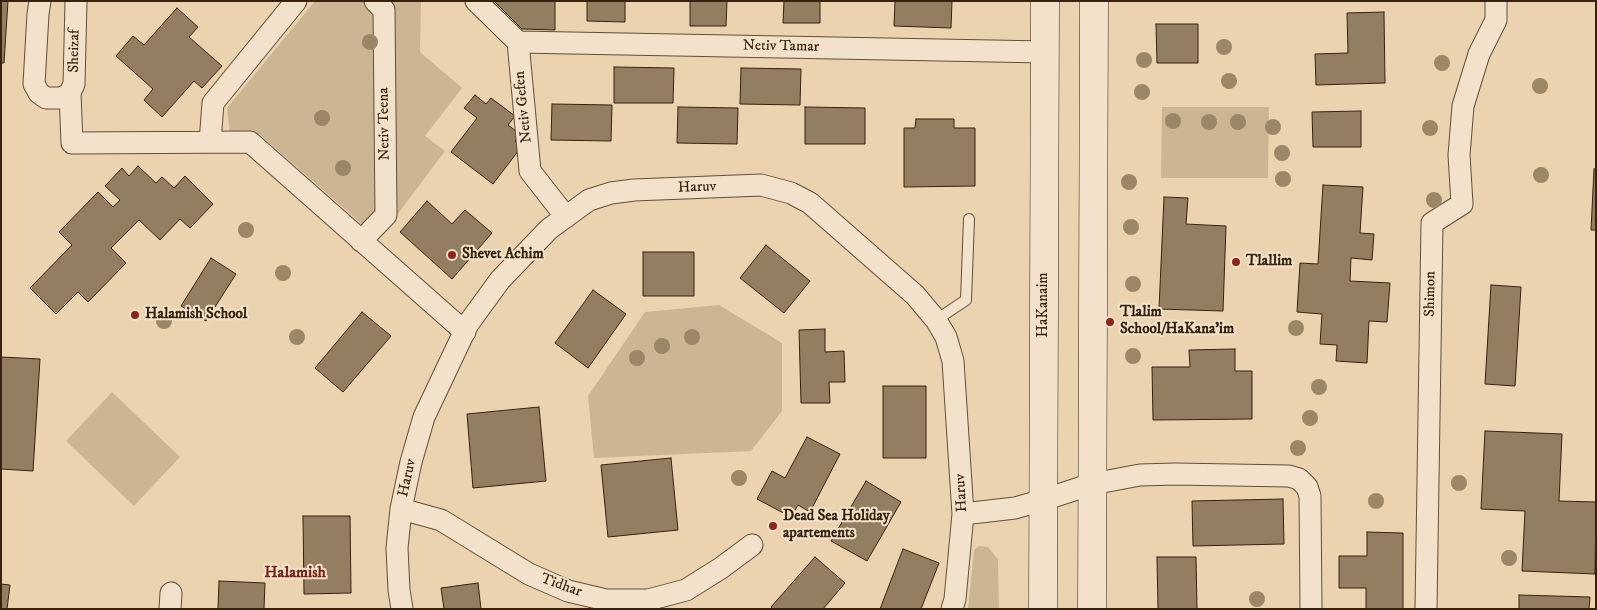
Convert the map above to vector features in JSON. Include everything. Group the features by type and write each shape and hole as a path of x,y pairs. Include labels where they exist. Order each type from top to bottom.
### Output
{"main road":[{"name":"HaKanaim","path":"1043,609 1045,1"},
{"path":"1092,609 1094,1"}],"street":[{"name":"Sheizaf","path":"40,1 34,84 39,93 46,98 62,98 70,93 74,84 76,1"},
{"path":"210,142 213,103 296,1"},
{"name":"Netiv Teena","path":"361,241 386,215 384,10 375,1"},
{"path":"476,1 518,42"},
{"name":"Shimon","path":"1426,609 1432,223 1462,204 1459,155 1463,106 1478,54 1496,20 1496,1"},
{"name":"Netiv Tamar","path":"518,42 1045,52"},
{"name":"Netiv Gefen","path":"518,42 530,171 566,217"},
{"path":"70,93 72,143 250,142 465,332"},
{"name":"Haruv","path":"402,609 397,548 401,509 411,462 424,417 468,324 500,280 549,229 589,200 611,193 634,190 761,185 791,193 810,203 914,295 936,320 946,337 953,361 963,514 955,599 952,609"},
{"path":"963,514 1015,508 1092,484 1140,476 1175,474 1289,476 1299,479 1307,487 1310,496 1311,609"},
{"name":"Tidhar","path":"401,509 441,520 529,574 568,591 606,600 648,600 686,590 722,568 752,545"}],"lane":[{"path":"936,320 966,300 969,219"}],"shaded area":[{"path":"315,1 421,1 420,52 462,88 425,136 445,151 379,239 259,134 230,134 227,108"},
{"path":"1162,107 1269,107 1268,178 1161,178"},
{"path":"719,305 782,343 782,411 751,451 594,458 588,396 645,312"},
{"path":"112,392 180,457 134,506 66,441"},
{"path":"979,546 988,547 998,559 999,609 968,609 974,550"}],"building":[{"path":"1,1 8,1 4,63 1,63"},
{"path":"494,1 555,1 555,30 522,29"},
{"path":"587,1 625,1 625,22 587,21"},
{"path":"690,1 727,1 726,26 690,26"},
{"path":"784,1 820,1 820,23 783,23"},
{"path":"895,1 952,1 951,28 894,26"},
{"path":"177,8 198,27 189,37 222,66 202,88 194,81 162,117 144,100 153,89 116,56 133,36 144,45"},
{"path":"1384,12 1385,83 1316,85 1315,54 1348,53 1347,13"},
{"path":"1156,24 1198,24 1198,63 1157,63"},
{"path":"614,67 674,68 673,103 614,103"},
{"path":"741,68 801,69 800,105 740,104"},
{"path":"475,95 486,104 491,98 515,116 508,125 520,134 515,141 522,146 493,184 451,152 477,118 464,108"},
{"path":"552,104 612,105 611,141 551,140"},
{"path":"678,107 738,108 737,144 677,143"},
{"path":"805,107 865,108 865,144 805,144"},
{"path":"1361,111 1361,147 1313,147 1312,112"},
{"path":"916,119 954,119 954,128 975,128 975,186 904,187 904,128 915,128"},
{"path":"138,166 156,183 162,177 174,188 185,176 213,204 190,228 180,219 160,240 139,220 111,248 126,263 88,302 78,292 56,314 30,288 72,245 59,232 98,192 113,207 120,200 105,186 122,168 129,176"},
{"path":"1594,169 1596,169 1596,230 1591,230"},
{"path":"1323,185 1363,187 1360,233 1374,234 1372,260 1351,258 1350,281 1390,283 1387,322 1369,321 1367,363 1336,361 1337,345 1320,344 1322,314 1297,312 1300,263 1318,264"},
{"path":"1164,197 1188,198 1186,224 1226,226 1223,311 1159,309"},
{"path":"427,201 452,224 465,210 492,233 452,279 400,232"},
{"path":"766,245 810,281 784,313 740,278"},
{"path":"643,252 694,252 694,296 643,296"},
{"path":"211,258 236,274 206,321 181,306"},
{"path":"1491,285 1521,287 1515,386 1485,384"},
{"path":"593,290 626,314 588,368 555,343"},
{"path":"362,312 391,336 343,392 315,368"},
{"path":"825,329 825,352 844,351 845,382 829,382 830,403 801,403 799,330"},
{"path":"1235,349 1235,371 1252,371 1252,419 1153,420 1152,367 1190,367 1189,350"},
{"path":"1,357 40,359 33,471 1,469"},
{"path":"883,386 926,386 926,458 883,458"},
{"path":"539,407 546,481 473,488 467,414"},
{"path":"1485,431 1562,434 1559,501 1596,502 1595,574 1522,571 1525,511 1481,509"},
{"path":"807,437 840,454 810,512 798,505 791,517 757,499 772,471 785,478"},
{"path":"671,458 678,530 608,537 601,465"},
{"path":"866,481 901,502 867,561 831,541"},
{"path":"1283,499 1284,544 1193,546 1192,501"},
{"path":"303,516 350,516 351,593 304,594"},
{"path":"1367,532 1403,533 1403,609 1366,609 1366,588 1339,588 1339,556 1367,556"},
{"path":"903,549 939,563 921,609 880,609"},
{"path":"815,557 845,583 823,609 773,609 771,607"},
{"path":"1157,557 1196,557 1197,609 1158,609"},
{"path":"219,581 265,583 264,609 218,609"},
{"path":"478,583 481,609 444,609 441,588"},
{"path":"1,584 10,585 7,609 1,609"},
{"path":"1519,595 1590,597 1589,609 1519,609"}],"place":[{"name":"Shevet Achim","path":"452,255"},
{"name":"Tlallim","path":"1236,262"},
{"name":"Halamish School","path":"135,315"},
{"name":"Tlalim School/HaKana'im","path":"1110,322"},
{"name":"Dead Sea Holiday apartements","path":"773,526"}],"district":[{"name":"Halamish","path":"295,574"}]}
